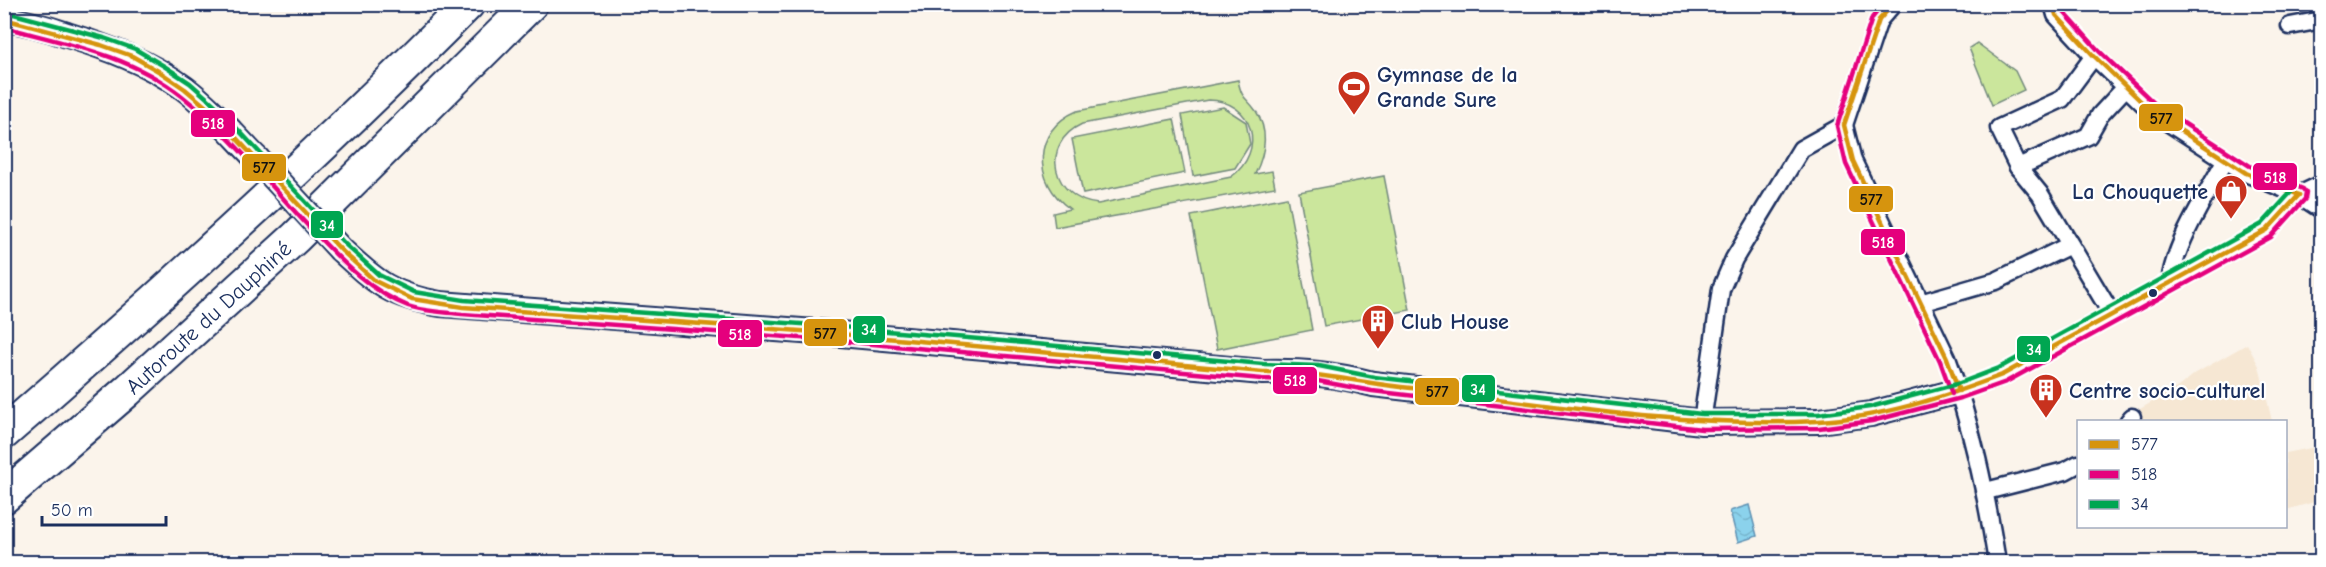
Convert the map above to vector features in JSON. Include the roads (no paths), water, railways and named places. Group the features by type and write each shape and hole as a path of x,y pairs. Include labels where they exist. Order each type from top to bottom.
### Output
{"highway":[{"name":"Autoroute du Dauphiné","path":"4,433 171,288 337,132 468,4"},
{"name":"Autoroute du Dauphiné","path":"4,497 127,391 296,237 531,4"}],"street":[{"path":"1893,4 1879,20 1844,125 1853,161 1947,358 1959,391 1986,491 1997,562"},
{"path":"2053,4 2056,15 2094,56 2152,112 2246,173 2299,195 2322,210"},
{"path":"4,19 101,45 132,56 185,89 211,111 341,250 375,281 412,299 440,304 853,335 1263,372 1340,375 1373,384 1702,422 1819,421 1871,414 1959,391 2002,375 2111,313 2267,230 2299,195 2320,185"},
{"path":"2290,26 2322,20"},
{"path":"2094,56 2062,99 1999,128 2018,167 2040,194 2111,313"},
{"path":"2018,167 2088,136 2100,116 2126,87"},
{"path":"1702,422 1721,289 1734,259 1801,149 1844,125"},
{"path":"2170,282 2172,266 2195,216 2226,159"},
{"path":"1920,303 1996,281 2070,245"},
{"path":"1986,491 2065,471 2077,465"}],"water":[{"path":"1749,505 1757,536 1738,542 1730,511"}],"place":[{"name":"Gymnase de la Grande Sure","path":"1354,116"},
{"name":"La Chouquette","path":"2231,220"},
{"name":"Club House","path":"1378,350"},
{"name":"Centre socio-culturel","path":"2046,419"}]}
